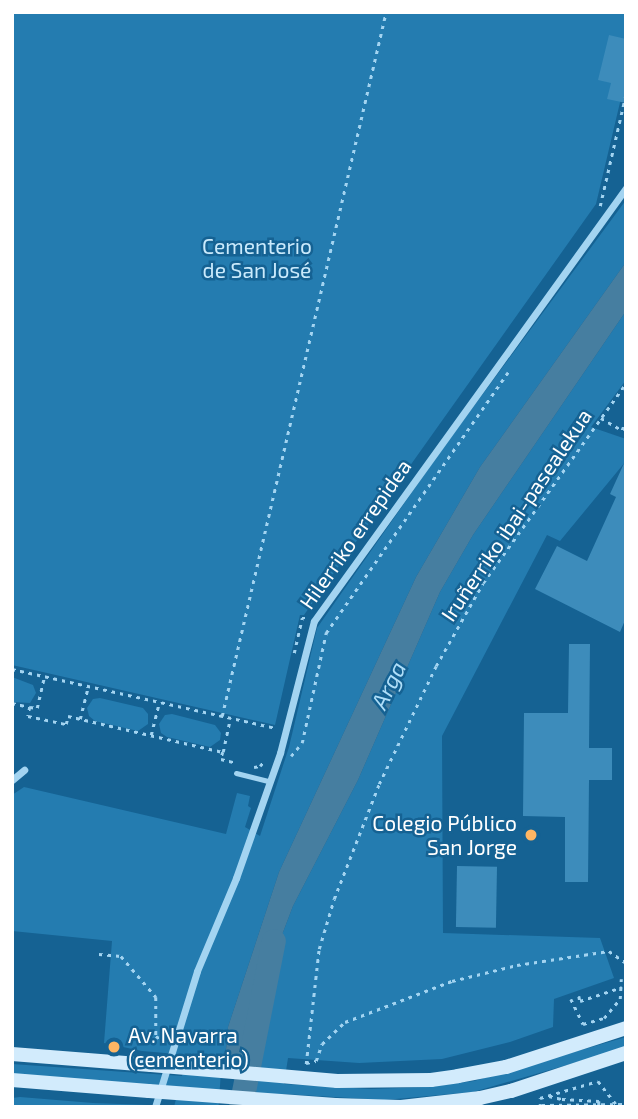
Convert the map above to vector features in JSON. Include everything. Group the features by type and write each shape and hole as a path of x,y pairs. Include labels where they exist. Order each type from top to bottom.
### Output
{"main road":[{"path":"12,1054 337,1081 431,1080 506,1067 626,1028"},
{"path":"12,1080 335,1105 401,1107 480,1098 511,1091 626,1053"}],"street":[{"name":"Hilerriko errepidea","path":"155,1107 197,971 236,878 279,753 314,621 626,188"},
{"path":"12,780 24,770"}],"lane":[{"path":"236,773 268,780"}],"path":[{"path":"222,716 386,12"},
{"path":"593,215 601,204 626,93"},
{"path":"290,757 302,743 326,633 509,370"},
{"name":"Iruñerriko ibai-pasealekua","path":"626,383 483,583 436,666 379,784 334,899 319,950 306,1063 316,1061 322,1044 345,1022 452,981 517,965 609,951 626,963"},
{"path":"601,418 624,431 626,420"},
{"path":"293,655 302,618 312,608"},
{"path":"12,669 276,728"},
{"path":"12,703 37,708 44,676"},
{"path":"80,719 88,686"},
{"path":"151,735 159,702"},
{"path":"30,707 28,716 66,724 68,716 223,752"},
{"path":"274,734 279,716"},
{"path":"230,718 221,759 254,766 264,763 267,755"},
{"path":"99,954 121,956 156,997 156,1036 172,1047"},
{"path":"571,999 583,1024 604,1018 615,1008 622,987 621,979"},
{"path":"579,996 580,1002 622,987"},
{"path":"616,1105 598,1080 540,1098 540,1106 599,1106 616,1105 626,1104"},
{"path":"549,1096 599,1101 599,1106"}],"green space":[{"name":"Cementerio de San José","path":"12,12 626,12 626,77 596,204 304,615 300,615 275,725 12,665"},
{"path":"626,200 626,262 480,467 416,577 279,872 228,1027 223,1079 245,1081 250,1019 293,906 358,780 440,592 473,535 626,311 626,380 591,427 626,439 626,461 560,541 547,535 442,736 443,933 600,938 614,978 554,999 553,1027 510,1042 442,1059 359,1063 288,1058 284,1084 371,1089 426,1087 474,1081 626,1037 626,1048 473,1092 385,1100 283,1094 281,1107 174,1107 179,1087 12,1074 12,1064 182,1076 188,1055 142,1051 104,1043 112,941 12,931 12,795 24,787 226,834 237,793 250,796 248,806 251,808 245,827 260,836 289,747 317,628 443,448"},
{"path":"12,677 33,685 36,693 30,703 12,702"},
{"path":"100,698 143,708 148,714 148,724 138,731 95,721 89,716 87,708 93,699"},
{"path":"172,714 215,725 221,733 220,740 210,747 167,737 161,733 159,724 165,715"},
{"path":"12,1098 148,1105 12,1107"}],"water":[{"path":"626,262 626,311 473,535 440,592 358,780 293,906 250,1019 243,1107 221,1107 228,1027 279,872 416,577 480,467"}],"pier":[{"path":"222,1057 250,1059 247,1107 219,1107"}],"building":[{"path":"609,35 626,39 626,103 607,99 611,83 598,80"},
{"path":"626,459 626,618 620,632 535,589 557,546 587,561 616,497 610,494"},
{"path":"569,644 590,644 589,748 612,748 612,780 589,780 588,882 565,882 565,817 523,816 524,713 568,713"},
{"path":"457,866 497,867 496,928 456,927"}],"waterway":[{"name":"Arga","path":"241,1107 274,941"}],"place":[{"name":"Colegio Público San Jorge","path":"531,835"},
{"name":"Av. Navarra (cementerio)","path":"114,1047"}]}
